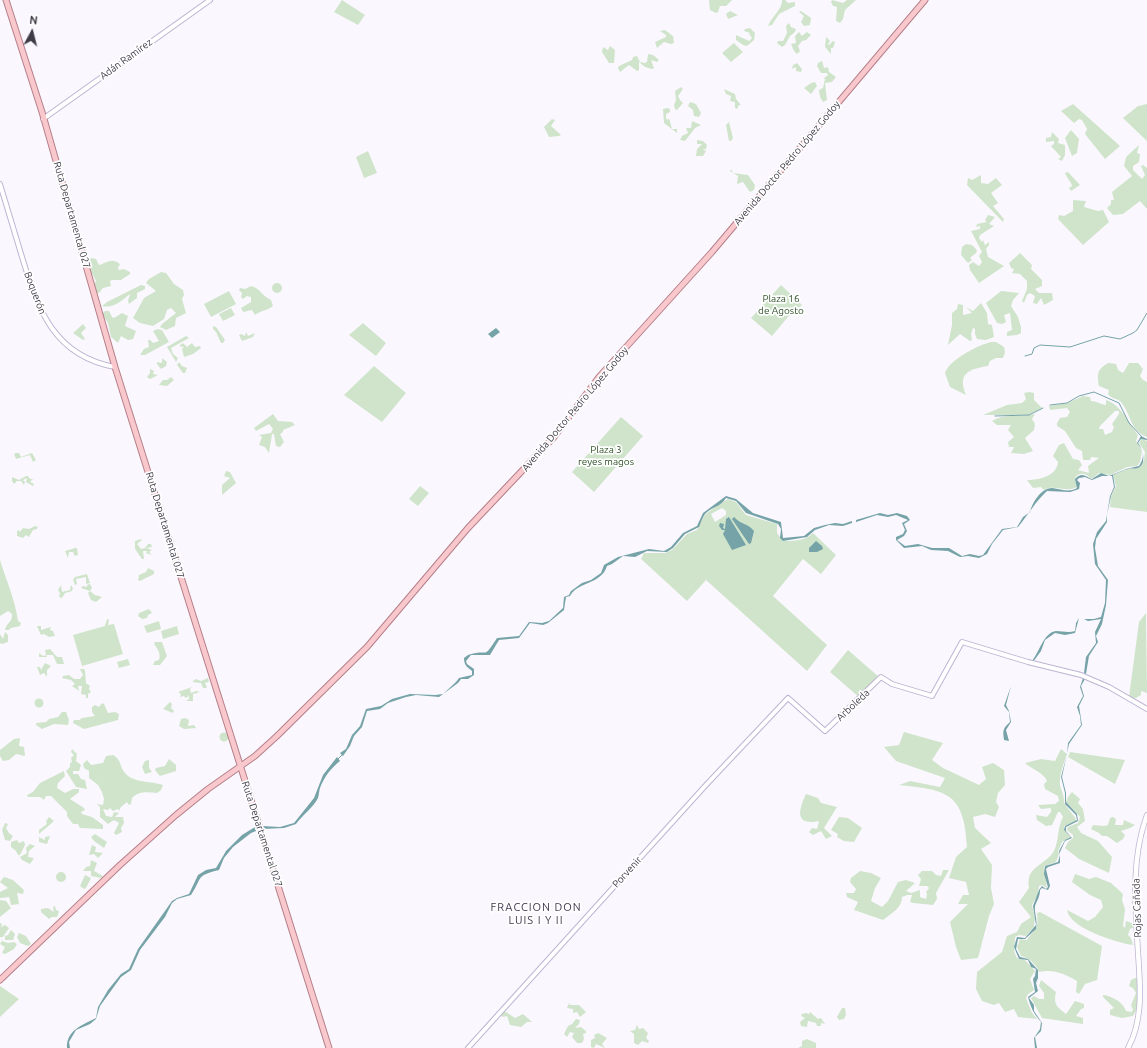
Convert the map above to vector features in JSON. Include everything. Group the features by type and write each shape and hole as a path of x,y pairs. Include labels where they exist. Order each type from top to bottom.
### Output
{"main road":[{"name":"Ruta Departamental 027","path":"6,0 43,118 115,367 329,1048"},
{"name":"Avenida Doctor Pedro López Godoy","path":"0,980 120,865 176,815 208,789 255,756 286,728 371,642 468,528 554,437 599,377 723,240 925,0"},
{"name":"Rojas Cañada","path":"1128,1048 1135,1030 1139,1006 1136,866 1138,842 1147,815"}],"street":[{"name":"Adán Ramírez","path":"43,118 210,0"},
{"name":"Boquerón","path":"0,184 30,284 44,317 68,346 94,360 115,367"},
{"name":"Arboleda","path":"788,698 825,731 881,678 892,684 932,696 962,642 1028,662 1087,677 1147,709"},
{"name":"Porvenir","path":"468,1048 706,785 788,698"}],"green space":[{"path":"342,0 365,15 358,25 334,12"},
{"path":"709,0 732,0 726,6 720,6 718,12 716,13 710,10"},
{"path":"782,0 785,0 788,3 795,2 795,6 779,14 772,25 768,26 781,7"},
{"path":"832,0 843,3 847,0 856,0 845,10 843,19 840,23 836,21 837,7 833,6 831,2"},
{"path":"730,11 738,15 728,19 726,14"},
{"path":"801,11 811,18 810,25 804,26 801,22 804,16 799,12"},
{"path":"789,23 791,27 796,29 782,47 777,43 778,41 783,41 787,33 786,26"},
{"path":"750,28 755,33 754,40 747,46 736,40 736,35 749,41 752,38 749,34 750,33 744,31 745,29"},
{"path":"665,30 673,36 674,43 671,44 664,42 657,48 655,42 666,37 666,35 660,31"},
{"path":"799,32 802,36 807,32 811,35 806,40 802,41 798,46 800,51 797,54 791,44 796,43 795,36"},
{"path":"826,37 830,41 828,44 829,45 833,41 835,42 833,48 831,48 831,54 825,47"},
{"path":"734,43 743,52 731,62 722,53"},
{"path":"610,46 615,50 614,63 609,63 602,52 603,47 608,50"},
{"path":"648,54 653,55 659,60 657,62 651,60 654,68 652,69 645,67 639,62 639,70 637,71 629,65 620,72 618,68 619,66 632,60 633,57 637,56 640,62 647,62"},
{"path":"822,61 824,68 828,67 829,72 836,77 832,82 825,83 827,100 823,102 820,97 819,90 823,88 824,78 828,75 827,73 821,73 817,66 818,63"},
{"path":"797,63 802,69 801,72 796,71 796,67 792,69 793,65"},
{"path":"815,82 817,86 811,94 804,88"},
{"path":"681,87 683,89 678,96 683,103 677,110 675,109 674,105 676,100 675,91"},
{"path":"724,89 735,94 736,99 741,105 739,105 737,109 735,108 735,102 730,101 731,96 726,94"},
{"path":"690,102 696,104 701,113 699,117 694,116 693,110 688,106"},
{"path":"1073,104 1120,146 1105,159 1085,134 1087,129 1082,120 1079,119 1074,123 1061,111"},
{"path":"1147,104 1147,141 1123,118 1138,106"},
{"path":"663,109 670,109 670,112 666,114 666,118 668,120 669,118 672,129 677,129 677,133 664,123"},
{"path":"552,119 555,120 551,126 561,135 559,136 549,137 544,127"},
{"path":"692,121 701,125 695,128 685,141 680,140 682,136 688,133 686,128 691,128"},
{"path":"729,122 733,138 731,141 729,141 726,125"},
{"path":"1071,130 1079,139 1077,153 1072,156 1065,138"},
{"path":"1052,132 1059,139 1058,143 1065,145 1065,155 1062,161 1058,159 1061,157 1051,146 1054,144 1054,141 1046,142 1046,138 1051,137"},
{"path":"697,140 703,141 707,145 706,149 703,149 706,151 703,156 696,156 697,149 702,144 697,144"},
{"path":"1139,145 1137,153 1140,154 1139,162 1133,166 1133,170 1142,179 1145,175 1141,166 1143,165 1147,168 1147,209 1140,201 1123,214 1113,215 1107,208 1111,204 1111,200 1114,200 1112,192 1132,176 1124,166 1126,157"},
{"path":"368,151 377,173 364,178 356,157"},
{"path":"1068,172 1080,185 1071,191 1069,188 1072,186 1065,173"},
{"path":"733,173 748,175 755,185 754,190 750,192 743,182 737,184 738,176"},
{"path":"981,175 981,183 988,184 996,178 1002,185 991,193 998,203 993,206 1004,219 1003,222 967,185 968,178 972,180"},
{"path":"1073,200 1086,201 1084,207 1098,211 1103,210 1109,222 1083,245 1058,219 1059,215 1064,216 1073,211"},
{"path":"988,215 995,217 989,224 994,226 980,235 979,238 982,242 983,240 985,245 989,242 986,249 988,257 1004,266 979,283 970,270 969,265 973,262 979,266 982,262 979,256 982,252 971,231 980,229 980,226 976,227 977,224 987,222 985,220"},
{"path":"966,244 972,245 977,250 976,253 970,258 972,260 968,263 961,255 962,247"},
{"path":"1020,253 1032,265 1031,269 1042,280 1042,286 1035,289 1039,293 1052,293 1053,300 1044,305 1041,298 1037,304 1033,303 1035,296 1030,293 1027,295 1024,303 1022,301 1027,289 1027,281 1020,274 1012,273 1014,269 1011,268 1009,263"},
{"path":"89,259 96,259 99,265 109,261 117,262 120,264 118,268 119,270 124,269 130,272 130,274 121,280 110,281 111,286 103,288 99,293 97,293 93,287 96,281 88,265"},
{"path":"161,272 166,273 174,284 183,290 184,295 182,299 186,313 176,318 175,326 166,330 160,327 176,313 171,308 167,310 164,319 153,326 140,323 133,318 144,298 156,291 146,283 149,279"},
{"path":"275,283 279,283 281,284 281,292 275,293 272,290 272,286"},
{"path":"141,285 145,286 145,289 137,293 137,298 129,304 128,301 130,294 114,305 106,307 102,306 107,302"},
{"name":"Plaza 16 de Agosto","path":"781,285 802,305 787,318 772,336 751,318"},
{"path":"251,286 271,300 273,306 255,315 252,310 243,312 241,308 251,302 251,297 247,296 243,299 241,297 242,293 239,290 240,288 245,289"},
{"path":"229,291 236,304 211,317 204,304"},
{"path":"1001,291 1019,293 1013,300 1011,306 1018,317 1021,327 1021,333 1017,335 1007,336 1007,332 1012,330 1010,313 1004,315 1006,322 1002,324 997,323 986,303"},
{"path":"981,303 987,313 988,324 992,325 994,337 986,340 977,339 975,329 973,328 971,334 972,340 970,341 960,334 948,345 952,325 952,313 957,309 958,304 963,305 963,315 972,313 966,307 973,311"},
{"path":"231,308 235,315 223,321 219,314"},
{"path":"105,311 109,311 114,318 122,313 128,316 125,326 136,331 133,339 128,340 121,336 118,343 111,337 108,323 102,314"},
{"path":"363,323 386,343 376,356 349,335"},
{"path":"83,324 86,328 81,333 85,339 83,340 73,333"},
{"path":"213,326 216,327 225,340 223,343 221,343 213,329"},
{"path":"157,329 162,330 169,342 145,355 140,355 144,349 149,347 148,340 153,343 159,341 153,331"},
{"path":"246,332 248,336 255,333 253,337 242,341 239,335 241,334 245,336"},
{"path":"186,336 189,338 171,348 173,354 178,358 176,362 167,347"},
{"path":"996,342 1004,347 1005,352 1003,358 996,358 990,361 988,366 966,373 963,382 966,395 950,387 945,373 952,363 979,346"},
{"path":"183,343 187,347 192,343 195,347 200,346 201,348 193,354 184,357 182,349 184,347 179,346"},
{"path":"162,358 167,362 166,366 161,369 157,362 162,363"},
{"path":"179,362 182,366 187,368 185,373 183,373 177,365"},
{"path":"1108,363 1116,364 1118,370 1123,373 1129,363 1138,363 1143,369 1140,376 1147,382 1147,437 1137,431 1121,402 1109,396 1109,390 1099,386 1099,372"},
{"path":"374,366 406,393 382,422 344,395"},
{"path":"150,369 154,371 153,374 158,375 150,379 147,377 150,373"},
{"path":"171,377 174,380 167,386 159,385 163,380 167,380"},
{"path":"1024,393 1034,393 1034,400 1042,408 1028,415 983,415 1007,405 1022,403 1026,399"},
{"path":"1083,396 1090,397 1091,401 1106,405 1106,400 1116,405 1138,435 1136,441 1142,451 1140,462 1137,466 1127,467 1110,475 1099,473 1093,478 1090,478 1085,474 1080,474 1075,478 1077,487 1073,489 1048,488 1044,490 1041,487 1033,488 1027,480 1047,476 1057,467 1058,462 1053,456 1059,445 1064,443 1073,459 1079,460 1082,465 1078,470 1089,473 1088,466 1099,458 1091,457 1090,460 1083,460 1082,451 1076,448 1065,431 1057,426 1060,418 1067,417 1070,412 1067,408 1050,410 1049,406 1068,403","holes":["1115,411 1119,411 1119,414 1112,424 1114,427 1112,432 1105,435 1103,429 1099,429 1100,426"]},
{"path":"273,414 278,421 292,422 295,425 283,430 280,434 284,442 280,447 276,446 274,434 272,434 269,453 265,447 259,445 262,437 259,435 271,433 273,429 269,424 256,431 254,428"},
{"path":"1035,414 1032,419 1035,424 1034,430 1025,438 1033,451 1024,454 1011,453 1014,447 1009,447 1008,442 1014,437 1008,430 1011,425 997,425 992,421 1008,416"},
{"name":"Plaza 3 reyes magos","path":"621,417 643,436 594,492 572,472"},
{"path":"1142,439 1147,441 1147,512 1110,507 1111,497 1116,486 1113,475 1127,469 1139,468 1144,460 1145,452 1139,443"},
{"path":"19,453 21,457 32,453 36,460 33,462 30,455 16,459 14,454"},
{"path":"226,471 230,472 236,483 222,495 222,485 230,478 224,476"},
{"path":"26,476 33,479 30,482 34,484 33,486 26,482 27,478 23,480 25,482 24,485 21,481 17,481 14,484 12,481 12,477 19,480"},
{"path":"420,486 429,493 418,506 409,499"},
{"path":"728,499 736,502 746,515 777,524 777,533 783,541 803,539 813,533 836,555 821,574 803,559 773,596 827,645 807,671 706,580 687,601 641,559 644,553 665,553 672,550 687,534 697,530 704,516","holes":["722,508 726,511 726,515 715,522 711,514"]},
{"path":"35,526 38,527 37,529 33,530 29,537 26,535 23,538 17,536 17,531 19,530 20,532 23,528 29,529"},
{"path":"142,540 137,544 141,549 145,548 148,544 151,544 152,547 146,548 152,550 149,552 152,555 146,553 147,551 143,551 144,559 142,559 135,549 135,541"},
{"path":"77,548 78,555 75,556 73,552 69,552 68,558 65,551"},
{"path":"0,560 13,597 18,621 21,623 20,626 9,630 5,630 12,617 12,614 8,611 0,616"},
{"path":"148,568 154,571 154,574 140,581 138,580 139,575 146,572"},
{"path":"87,574 90,583 86,584 86,577 76,579 77,584 75,585 73,580 75,577"},
{"path":"90,584 92,588 90,591 81,588 83,586 87,587 87,585"},
{"path":"61,585 62,592 70,590 71,585 73,588 72,591 65,593 62,598 59,597 60,593 58,590"},
{"path":"90,591 95,595 102,597 96,602 91,600 88,593"},
{"path":"149,609 152,613 148,615 147,618 142,619 138,616 139,613"},
{"path":"1146,613 1147,693 1141,691 1141,695 1134,699 1129,697 1139,622"},
{"path":"107,619 109,620 108,625 114,624 123,654 82,666 73,635 105,626"},
{"path":"159,621 161,629 147,633 144,626"},
{"path":"37,626 41,626 41,630 51,627 50,630 53,631 55,636 49,637 44,634 41,635"},
{"path":"177,626 179,634 163,639 161,631"},
{"path":"5,632 8,635 8,642 2,644 0,643 0,634 3,639"},
{"path":"155,642 162,642 167,656 160,665 153,665 155,661 159,660 160,658 159,652 154,644"},
{"path":"50,649 57,657 62,657 64,664 57,664 53,655 46,655 45,650"},
{"path":"848,650 879,677 860,698 830,672"},
{"path":"39,653 43,656 46,655 47,657 39,657"},
{"path":"128,659 130,665 119,668 117,662"},
{"path":"45,663 51,666 47,670 47,677 44,673 40,675 37,667 40,667 41,670"},
{"path":"80,669 84,669 86,683 90,686 89,689 91,692 88,694 88,698 86,698 86,695 81,694 82,686 78,686 79,691 72,686 75,684 71,680 62,678 63,676 69,675 74,679 80,679 83,675"},
{"path":"208,678 209,682 205,683 206,688 203,688 201,683 192,682 196,679 201,681"},
{"path":"192,687 190,689 191,693 196,691 200,692 193,694 193,701 186,701 189,699 189,695 187,698 183,696 180,697 181,694 178,692"},
{"path":"39,698 44,703 39,708 34,703"},
{"path":"170,702 172,704 171,708 174,711 173,713 163,709"},
{"path":"102,703 104,704 108,713 115,712 119,714 118,720 84,729 73,723 74,720 95,716 92,712 92,707 95,705 99,707"},
{"path":"62,712 66,712 69,720 68,725 54,724 42,729 36,725 36,723 46,722 49,719 58,717"},
{"path":"185,718 189,720 188,726 194,725 196,728 184,729 179,726 181,719"},
{"path":"904,732 943,743 932,760 943,768 979,785 986,779 982,767 993,763 1004,770 1005,785 998,793 996,802 999,807 995,817 985,814 973,817 975,828 991,843 981,849 992,865 991,888 994,904 989,916 978,958 961,960 950,922 968,904 958,904 963,895 969,895 966,882 949,878 956,857 967,847 962,816 957,805 951,798 942,793 930,789 899,785 910,781 940,787 945,778 896,761 884,747 899,745"},
{"path":"222,733 226,733 228,737 226,741 222,741 220,739 220,735"},
{"path":"20,738 19,746 24,747 25,756 16,754 9,760 3,761 0,756 0,750 14,739"},
{"path":"72,749 77,754 76,761 81,765 79,771 73,771 73,774 78,774 81,779 85,780 87,789 76,787 66,771 70,767 70,763 72,762 71,758 74,755 71,752"},
{"path":"1061,749 1067,754 1061,773 1060,785 1064,803 1076,819 1075,822 1064,826 1064,830 1071,837 1062,842 1058,851 1059,854 1056,862 1044,866 1047,888 1042,885 1039,886 1038,894 1032,905 1035,918 1034,927 1026,936 1019,935 1015,937 1014,949 1016,956 1018,959 1025,960 1035,971 1030,979 1034,990 1028,994 1026,998 1032,1013 1037,1019 1018,1017 1014,1009 1005,1012 999,1003 994,1005 982,1001 976,989 977,972 1002,952 1007,936 1017,932 1021,924 1031,917 1019,902 1029,888 1030,875 1054,851 1063,817 1060,812 1058,812 1052,825 1046,826 1037,820 1036,815 1047,817 1051,812 1051,808 1041,809 1038,805 1055,804 1059,801 1058,796 1045,789 1044,784 1047,781 1045,778 1025,763 1041,759 1055,761"},
{"path":"1070,752 1125,760 1115,784 1068,757"},
{"path":"113,755 118,759 125,773 133,779 163,785 161,790 157,793 143,792 137,794 132,798 131,804 129,805 127,802 119,811 118,809 113,811 110,808 108,810 103,809 106,816 112,817 114,812 119,813 115,817 123,817 124,823 121,828 122,832 116,835 114,833 119,823 114,820 108,824 100,817 100,807 97,804 103,805 104,799 102,792 98,785 89,778 89,771 84,768 83,764 87,760 91,765 103,763 106,756"},
{"path":"169,759 176,765 176,771 160,776 155,770 156,768 165,766"},
{"path":"149,760 149,768 152,772 145,774 142,767 145,761"},
{"path":"64,771 65,776 58,783 57,788 65,793 73,789 79,789 79,792 70,799 84,808 85,810 81,812 82,814 92,817 103,825 103,829 80,828 78,824 73,824 67,816 67,812 51,796 46,796 44,800 40,797 28,797 27,795 33,792 40,783"},
{"path":"1072,792 1080,799 1078,803 1083,809 1085,821 1077,827 1081,833 1098,841 1112,857 1109,873 1079,859 1065,848 1068,842 1073,838 1073,835 1067,830 1068,827 1078,823 1080,817 1066,802"},
{"path":"806,794 818,798 821,803 837,807 824,828 832,836 826,839 821,831 813,835 809,832 812,828 817,829 819,821 806,821 800,816 801,806"},
{"path":"49,817 54,821 39,834 39,830 47,824 46,821"},
{"path":"839,817 848,818 862,828 854,842 844,841 837,837 838,834 831,830"},
{"path":"1113,817 1116,819 1115,825 1123,825 1124,820 1135,825 1121,831 1125,835 1123,839 1117,843 1107,836 1102,836 1091,829 1093,825 1108,825 1110,818"},
{"path":"5,823 8,824 6,828 13,836 10,841 5,840 2,830"},
{"path":"95,834 107,842 104,848 91,837"},
{"path":"50,836 47,844 39,842 39,837 45,840 45,837"},
{"path":"17,840 19,843 24,841 25,845 20,855 18,855 11,847 11,842"},
{"path":"30,844 35,846 29,851 28,857 34,858 30,864 22,860 20,857 27,853 26,848"},
{"path":"92,845 96,847 95,852 103,853 98,858 94,854 89,855"},
{"path":"91,860 97,863 94,871 103,876 101,878 91,876 91,871 83,871 86,867 90,866"},
{"path":"943,870 949,870 936,893 937,899 933,905 910,902 912,895 907,895 902,897 902,901 896,910 883,920 854,910 858,902 847,897 846,893 854,893 856,889 850,882 851,878 860,871 871,873 881,878 875,888 871,901 882,907 888,901 898,882 906,880 915,883 906,891 911,893 920,890 920,897 926,899 926,892 929,888 927,886 919,886 921,879 918,875 922,871 932,871 936,875 941,876"},
{"path":"59,872 63,872 65,873 65,881 59,882 56,879 56,875"},
{"path":"1075,874 1089,879 1096,877 1111,883 1123,894 1122,900 1125,909 1123,926 1125,928 1126,921 1134,924 1135,927 1130,929 1128,935 1131,938 1133,945 1095,934 1076,923 1070,917 1067,910 1088,921 1095,917 1103,907 1101,900 1090,895 1072,882"},
{"path":"85,875 91,878 84,889 80,886"},
{"path":"4,877 13,880 24,890 23,894 17,893 19,904 11,905 9,897 0,898 0,892 8,888 0,882"},
{"path":"0,900 6,901 11,908 0,917"},
{"path":"55,906 56,910 59,911 57,917 52,917 49,919 41,912 41,909 48,908 54,912 53,907"},
{"path":"1040,912 1102,946 1097,980 1085,984 1079,994 1076,992 1077,981 1059,973 1049,971 1039,972 1032,962 1021,956 1017,947 1020,939 1027,940 1036,929 1037,913"},
{"path":"0,923 2,924 1,927 5,925 9,928 3,937 0,937"},
{"path":"11,930 15,934 13,940 5,940 5,936 8,935"},
{"path":"19,933 26,936 31,944 28,946 20,943 17,937"},
{"path":"2,941 8,943 14,942 17,944 14,949 5,954 2,953 5,947 0,944"},
{"path":"1138,978 1138,1007 1133,1016 1122,1018 1110,1015 1110,1010 1114,1008 1103,997 1103,995 1117,1000 1126,1011 1131,1012 1133,1010 1131,1005 1136,993 1133,988 1129,986 1131,980"},
{"path":"1041,980 1056,992 1056,1005 1066,1014 1075,1001 1084,1004 1084,1008 1081,1009 1076,1016 1083,1018 1083,1024 1042,1018 1031,998 1034,996 1039,999 1044,999 1044,993 1039,986"},
{"path":"0,986 19,999 0,1017"},
{"path":"569,1003 570,1005 579,1005 586,1012 580,1017 577,1012 573,1013 573,1009 567,1008"},
{"path":"842,1008 845,1008 846,1015 844,1019 839,1020 837,1017"},
{"path":"503,1010 515,1018 523,1014 532,1022 527,1022 521,1027 510,1025 507,1016 503,1017 500,1015"},
{"path":"810,1012 818,1019 821,1018 825,1024 821,1023 821,1026 817,1026 816,1023 808,1021 807,1027 801,1026 800,1022 805,1018 801,1016 802,1014 809,1014"},
{"path":"576,1019 580,1020 579,1024 575,1028 581,1027 586,1031 586,1033 583,1034 584,1039 582,1043 577,1043 572,1037 574,1033 570,1032 567,1037 564,1034 568,1026"},
{"path":"637,1025 639,1029 643,1028 648,1033 646,1038 649,1041 648,1043 642,1041 638,1045 634,1043 634,1034 630,1031 635,1030"},
{"path":"598,1033 607,1038 602,1044 605,1048 596,1044 594,1048 591,1047 591,1040 595,1038 594,1035"},
{"path":"807,1039 816,1043 816,1048 798,1048 802,1046 802,1041"}],"water":[{"path":"496,328 500,332 492,338 488,334"},
{"path":"1141,436 1147,439 1141,439 1138,443 1142,451 1137,443"},
{"path":"1143,454 1143,460 1141,466 1138,468 1126,469 1139,466"},
{"path":"1126,469 1113,475 1115,487 1111,496 1107,522 1096,539 1095,548 1098,566 1108,580 1106,605 1102,624 1096,636 1098,642 1089,656 1086,674 1084,673 1086,657 1096,643 1095,632 1101,619 1088,621 1084,619 1101,617 1105,603 1106,580 1095,564 1093,544 1097,532 1106,521 1110,496 1114,487 1112,476 1109,476"},
{"path":"1101,473 1109,476 1102,476 1092,480 1085,477 1079,478 1077,480 1080,483 1079,489 1070,492 1047,491 1030,510 1044,490 1052,488 1068,490 1077,488 1075,479 1080,475 1084,475 1092,479"},
{"path":"726,496 736,499 753,513 781,522 783,538 804,536 814,528 825,525 835,523 843,524 852,521 852,523 843,526 829,525 815,530 807,537 783,541 780,538 781,529 778,524 746,513 736,501 726,498 705,514 699,527 685,534 673,548 667,552 647,551 635,557 623,556 607,566 600,577 578,588 570,596 566,597 564,610 548,623 543,625 530,623 519,638 499,640 490,655 471,655 466,661 467,664 474,669 474,675 468,679 461,679 458,683 439,697 416,695 388,703 380,709 367,711 362,727 354,736 350,746 343,756 340,753 346,749 352,735 360,726 366,709 381,706 392,699 410,694 443,694 459,678 472,675 472,671 466,666 464,660 464,658 468,655 487,652 497,638 519,636 529,622 542,623 549,621 563,608 564,597 569,595 571,591 582,583 591,580 601,573 604,565 618,557 649,549 664,551 671,547 683,533 697,526 703,513"},
{"path":"880,513 888,515 897,513 907,516 910,520 904,524 907,531 904,536 897,540 905,546 918,544 932,548 949,548 962,556 970,554 979,556 983,555 1002,529 1017,527 1023,517 1029,513 1018,527 1003,530 992,544 987,554 979,558 968,556 960,557 948,551 931,550 922,546 904,548 896,540 896,537 903,534 905,530 902,523 908,520 896,515 888,517 877,515 856,522 856,520"},
{"path":"729,517 746,545 732,550 723,534 725,530 722,530 719,526 720,523 724,524 723,528 725,529 726,519"},
{"path":"734,517 754,531 751,543 749,544 732,519"},
{"path":"816,541 822,546 823,549 817,552 809,552 809,548"},
{"path":"1079,618 1075,633 1065,635 1055,633 1045,640 1041,651 1033,662 1032,661 1048,635 1056,631 1075,631 1076,623"},
{"path":"1083,678 1085,679 1081,686 1084,696 1079,706 1082,725 1069,744 1067,753 1068,743 1081,725 1077,707 1083,696 1080,687"},
{"path":"1011,686 1006,705 1009,711 1011,722 1006,730 1009,741 1004,740 1003,734 1006,726 1010,722 1009,712 1004,706"},
{"path":"1066,756 1062,777 1066,793 1066,802 1077,814 1078,821 1066,827 1066,831 1072,838 1065,841 1060,855 1059,851 1065,840 1071,837 1064,830 1065,826 1077,820 1076,815 1065,804 1065,793 1061,777"},
{"path":"337,757 340,761 326,776 316,801 296,824 284,828 263,829 262,826 280,827 294,823 314,798 323,775"},
{"path":"255,827 256,831 251,833 233,847 224,858 219,870 206,874 200,878 191,895 177,899 172,903 165,917 140,950 131,970 121,977 100,1006 96,1019 90,1024 76,1030 69,1042 70,1048 67,1048 67,1042 72,1032 96,1018 98,1007 108,990 121,974 129,969 138,949 172,901 189,894 198,875 206,870 216,868 226,851 242,835"},
{"path":"1060,855 1060,863 1046,869 1050,886 1048,890 1042,888 1040,890 1035,906 1037,923 1036,929 1025,939 1018,939 1016,949 1020,957 1028,959 1038,970 1038,978 1036,983 1038,991 1029,998 1034,1005 1034,1011 1042,1023 1041,1031 1035,1037 1037,1048 1035,1048 1034,1038 1040,1029 1041,1022 1033,1011 1028,997 1035,992 1033,979 1036,969 1031,967 1028,960 1019,959 1014,947 1017,937 1025,938 1036,925 1033,906 1039,890 1042,886 1046,889 1048,887 1044,874 1045,866 1058,862"}],"waterway":[{"path":"1025,356 1032,354 1034,348 1040,345 1070,347 1104,336 1120,339 1137,330 1147,313"},
{"path":"1050,405 1067,403 1079,396 1094,392 1119,403 1129,423 1142,437"},
{"path":"995,416 1029,415 1043,408"},
{"path":"338,759 343,754"}],"district":[{"name":"FRACCION DON LUIS I Y II","path":"536,913"}]}
